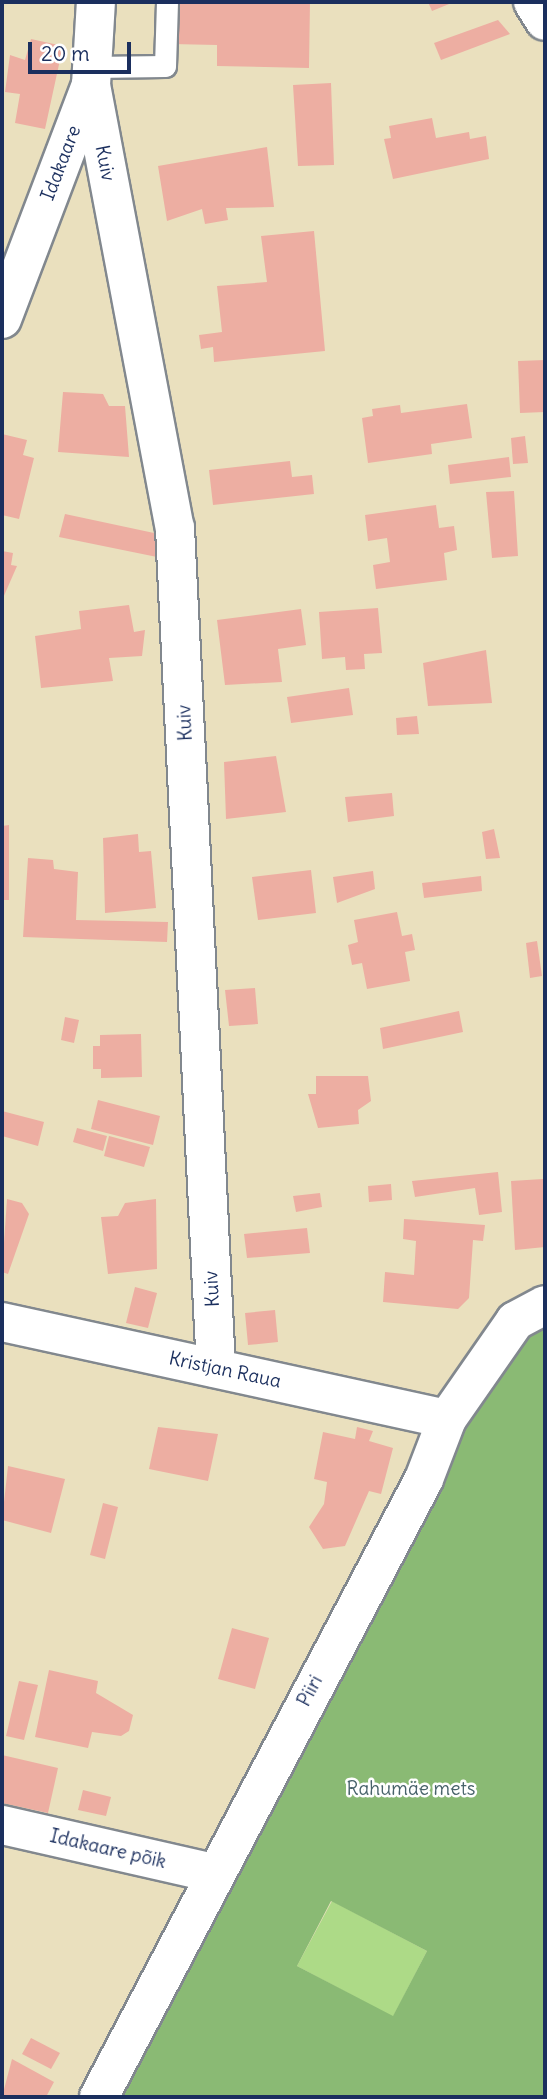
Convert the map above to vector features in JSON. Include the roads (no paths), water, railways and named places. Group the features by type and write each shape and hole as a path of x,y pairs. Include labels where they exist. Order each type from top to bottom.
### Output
{"street":[{"name":"Idakaare","path":"2,318 91,76 96,2"},
{"path":"533,2 545,21"},
{"name":"Kuiv","path":"91,76 175,528 216,1368"},
{"name":"Piiri","path":"99,2097 214,1873 424,1479 447,1419 516,1321 545,1305"},
{"name":"Kristjan Raua","path":"2,1322 447,1419"},
{"name":"Idakaare põik","path":"2,1825 214,1873"}],"lane":[{"path":"91,76 166,66 167,2"}],"park label":[{"name":"Rahumäe mets","path":"411,1789"}]}
